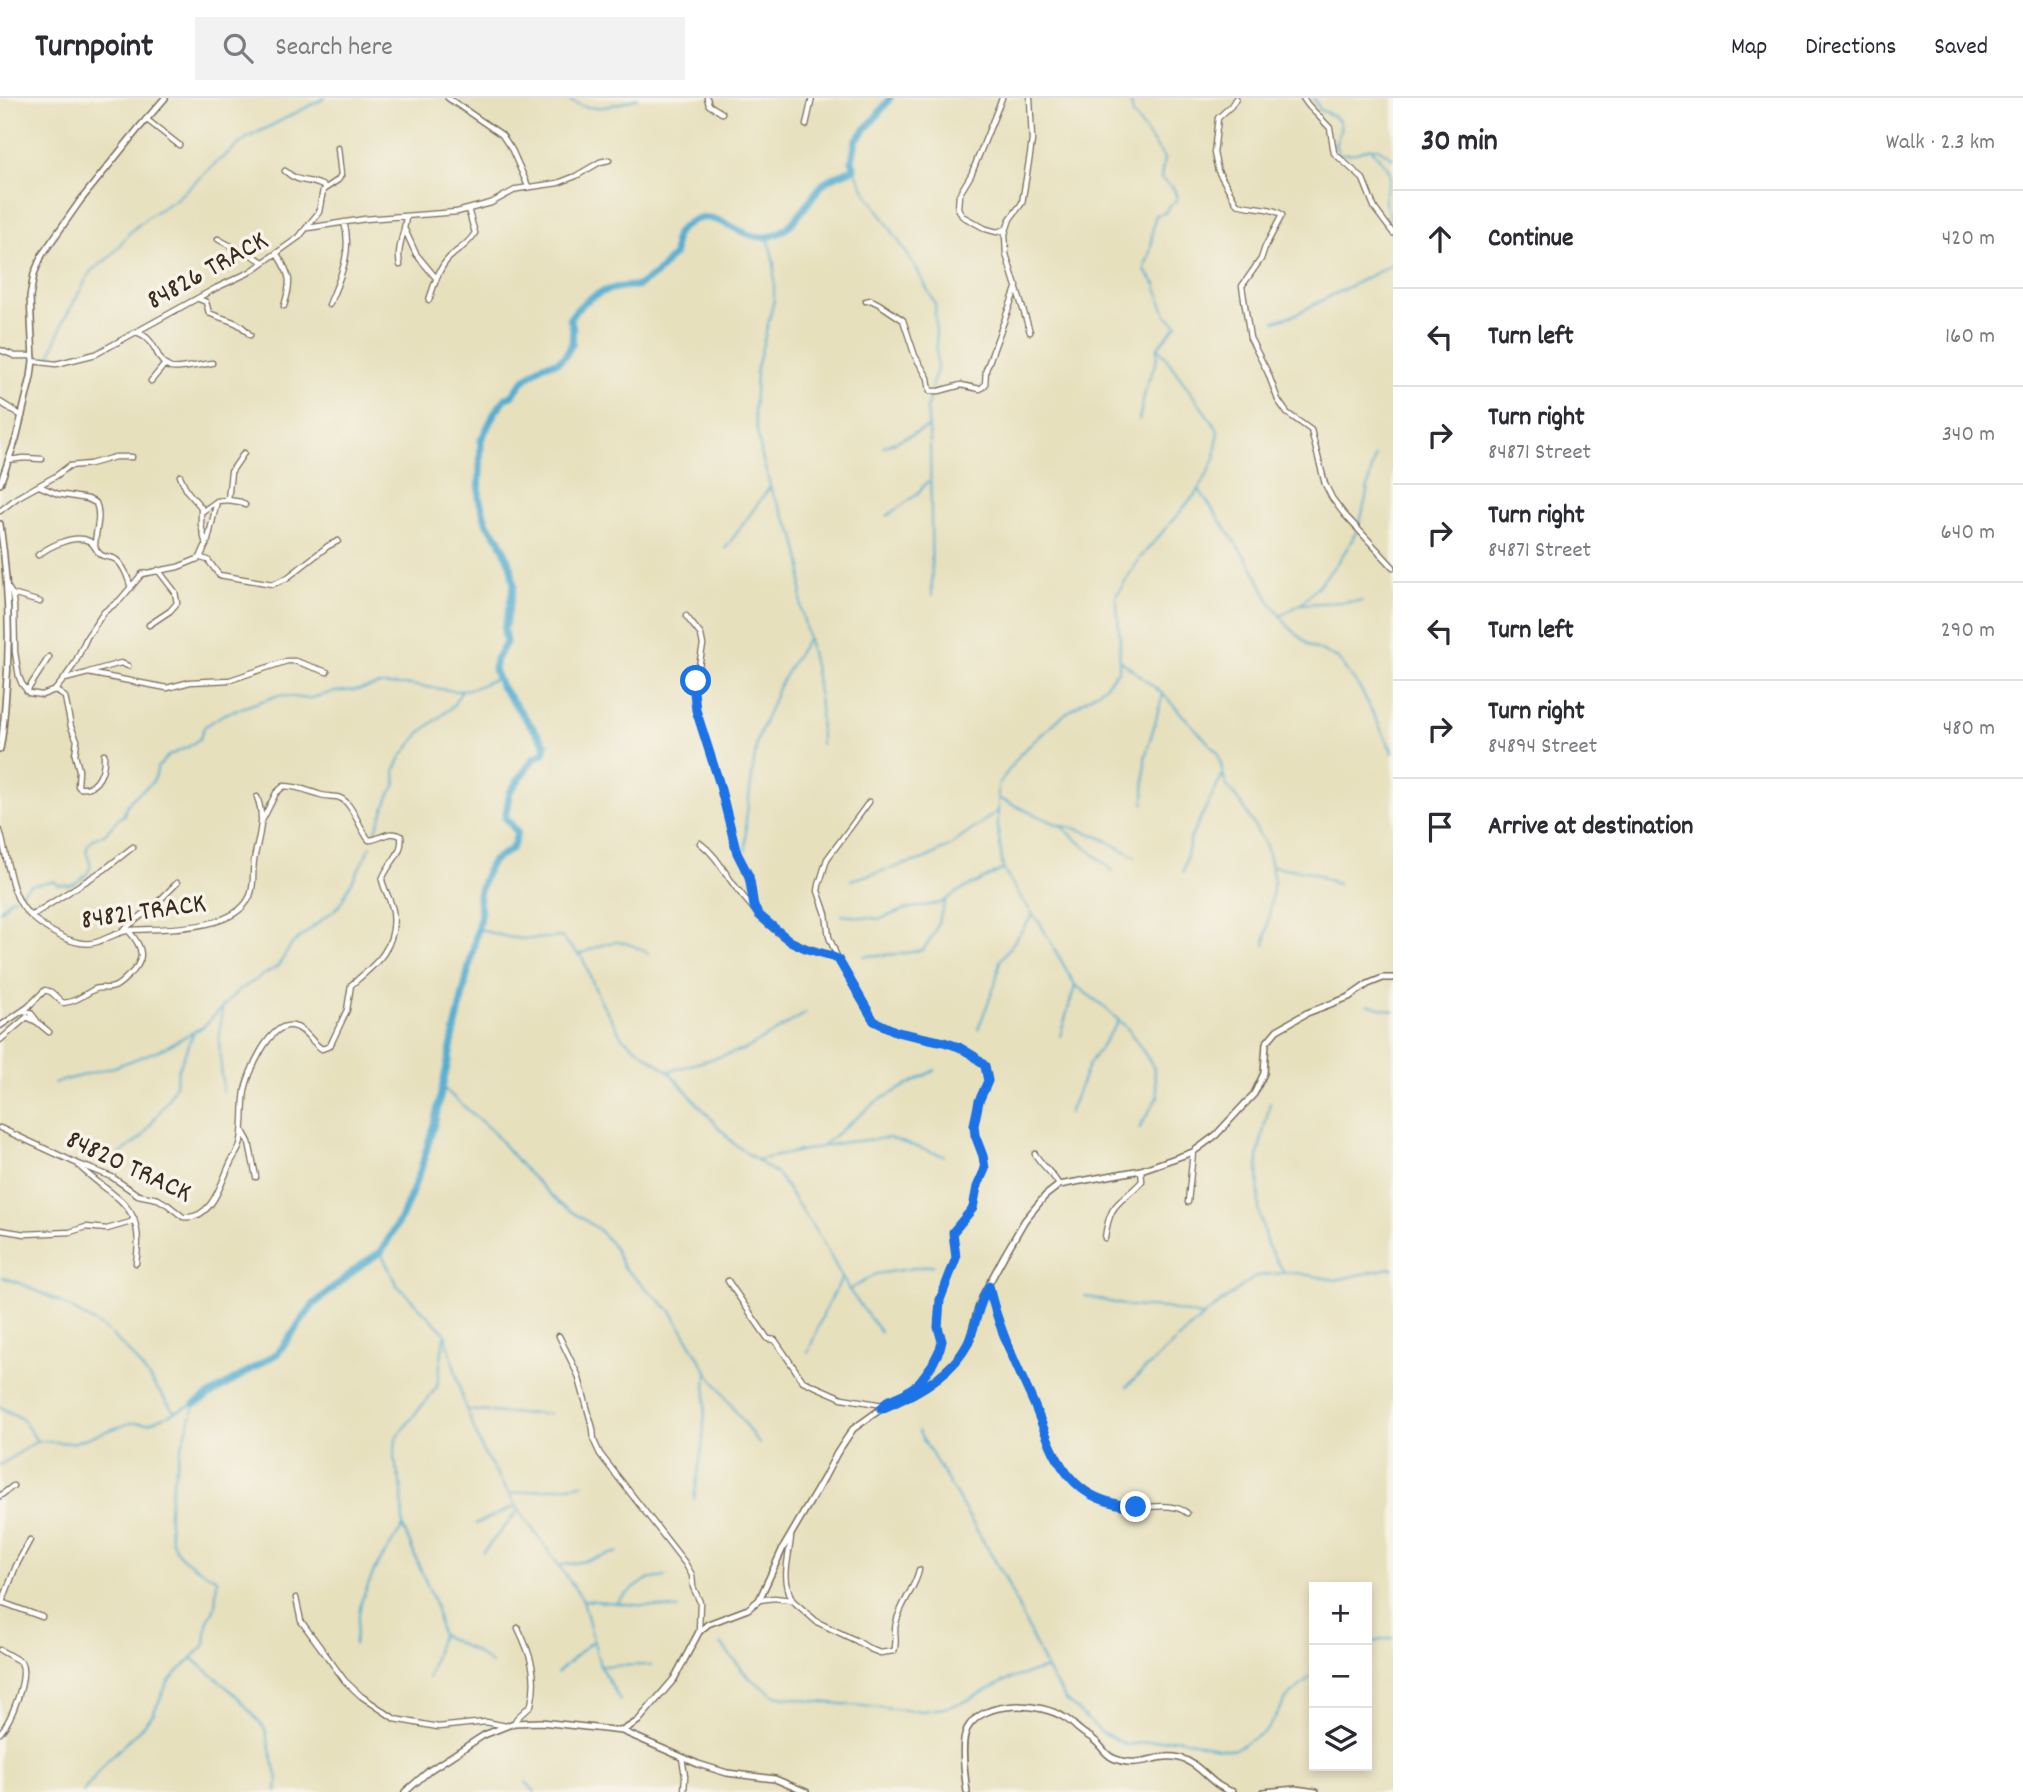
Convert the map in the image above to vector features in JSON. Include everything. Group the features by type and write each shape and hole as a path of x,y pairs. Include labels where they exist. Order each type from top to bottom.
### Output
{"street":[{"path":"0,484 16,439 33,358 30,297 34,275 42,255 80,201 165,98"},
{"path":"448,98 502,135 528,186"},
{"path":"707,98 709,105 722,113"},
{"path":"806,125 812,98"},
{"path":"1002,98 971,175 959,195 958,208 962,216 986,229 997,232 1006,229"},
{"path":"1030,98 1032,140 1023,199 1010,219 1004,242 1030,332"},
{"path":"1236,98 1216,124 1214,153 1218,171 1237,204 1277,210 1282,215 1261,259 1242,286 1250,338 1278,400 1287,413 1311,430 1325,484 1332,498 1393,567"},
{"path":"1303,98 1330,128 1334,153 1363,179 1375,209 1393,233"},
{"path":"146,119 179,145"},
{"name":"84826 TRACK","path":"0,350 15,356 56,364 84,358 110,347 135,331 238,278 294,242 307,228 319,212 321,192 341,175 338,148"},
{"path":"307,228 365,219 445,214 468,209 491,203 517,189 558,183 609,160"},
{"path":"285,171 296,180 325,187"},
{"path":"429,300 436,279 448,259 473,237 474,230 468,209"},
{"path":"400,265 398,254 406,216"},
{"path":"329,305 346,258 347,238 344,222"},
{"path":"405,230 416,254 436,279"},
{"path":"218,239 263,262"},
{"path":"277,254 288,273 290,284 284,306"},
{"path":"866,301 879,304 903,320 915,356 928,378 930,391 961,385 979,389 985,385 986,370 1017,286"},
{"path":"198,299 206,302 209,313 235,321 250,335"},
{"path":"135,331 148,337 165,364 176,368 212,363"},
{"path":"151,381 165,364"},
{"path":"0,402 22,416"},
{"path":"228,500 231,472 244,453"},
{"path":"0,511 69,466 115,457 132,457"},
{"path":"8,460 42,459"},
{"path":"180,476 202,511 201,525 206,546"},
{"path":"39,486 58,494 96,503 99,523 95,547"},
{"path":"202,511 217,502 228,500 245,505"},
{"path":"200,558 206,546 217,502"},
{"path":"0,524 17,666 22,684 34,695 55,690 75,663 104,612 120,600 142,574 178,567 200,558 208,560 219,575 273,584 287,578 338,541"},
{"path":"38,555 52,546 73,540 88,541 103,556 119,563 131,588"},
{"path":"149,625 177,603 174,592 158,570"},
{"path":"10,591 40,602"},
{"path":"0,749 7,688 10,591"},
{"path":"686,615 701,635 703,645 694,692 696,710 719,782 737,853 751,883 754,907"},
{"path":"27,691 49,657"},
{"path":"88,673 167,688 190,682 230,680 287,661 295,661 327,672"},
{"path":"64,679 121,663 128,666"},
{"path":"55,690 65,697 71,727 77,740 75,755 80,788 89,788 97,783 104,754"},
{"name":"84820 TRACK","path":"0,1128 111,1177 138,1195 158,1199 178,1214 189,1218 203,1211 215,1198 236,1154 242,1130 248,1079 269,1038 283,1026 291,1025 303,1031 322,1049 330,1046 347,1010 351,985 368,972 387,948 393,923 393,911 382,880 388,866 401,850 401,836 390,833 373,841 369,840 344,800 291,786 280,789 262,821"},
{"name":"84821 TRACK","path":"0,831 14,892 31,916 61,938 90,943 128,930 167,930 206,924 237,912 247,902 253,889 253,866 262,821 257,797"},
{"path":"622,1731 638,1721 666,1690 699,1632 708,1624 748,1609 759,1600 846,1436 887,1401 918,1384 942,1345 938,1327 940,1300 956,1258 953,1232 973,1208 977,1187 985,1169 974,1125 979,1101 988,1081 982,1062 959,1047 897,1032 874,1021 838,959 829,937 826,914 818,891 819,884 827,859 869,802"},
{"path":"700,843 716,857 733,883 765,921 790,941 838,959"},
{"path":"31,916 105,869 133,847"},
{"path":"121,932 177,883"},
{"path":"0,1027 23,1011 45,990 62,1003 74,1001 99,988 114,987 138,967 141,957 136,939 128,930"},
{"path":"728,1280 768,1339 775,1340 803,1381 842,1398 882,1407 916,1392 952,1365 969,1342 977,1312 989,1286 1025,1220 1045,1196 1059,1185 1142,1170 1193,1152 1216,1135 1254,1094 1264,1073 1266,1043 1277,1030 1307,1013 1349,996 1368,984 1383,978 1393,978"},
{"path":"23,1011 30,1012 37,1022"},
{"path":"0,1040 23,1019 30,1018 49,1032"},
{"path":"242,1130 249,1142 256,1177"},
{"path":"1188,1202 1193,1152"},
{"path":"1035,1154 1040,1163 1053,1173 1059,1185"},
{"path":"76,1163 127,1205 134,1218 139,1248 136,1263"},
{"path":"1105,1238 1107,1223 1116,1204 1142,1181 1142,1170"},
{"path":"0,1230 25,1234 70,1232 86,1227 107,1229 131,1222 134,1218"},
{"path":"989,1286 995,1314 1015,1366 1053,1450 1080,1488 1119,1506 1166,1507 1182,1509 1187,1513"},
{"path":"559,1336 578,1375 594,1441 600,1454 692,1575 693,1587 700,1602 699,1632"},
{"path":"0,1496 13,1486"},
{"path":"792,1534 785,1573 792,1600 817,1622 880,1653 894,1651 895,1625 919,1570"},
{"path":"30,1540 1,1602 42,1618"},
{"path":"296,1598 301,1621 345,1681 361,1696 395,1719 438,1727 486,1722 507,1726"},
{"path":"759,1600 792,1600"},
{"path":"514,1723 531,1705 535,1680 518,1628"},
{"path":"0,1650 21,1662 24,1671 22,1688 6,1726 0,1732"},
{"path":"967,1792 964,1754 966,1730 986,1712 1014,1706 1045,1710 1065,1717 1081,1732 1094,1739 1104,1753 1115,1759 1137,1763 1171,1757 1189,1761 1219,1790 1233,1792"},
{"path":"405,1792 425,1774 484,1735 514,1723 541,1722 622,1731 698,1765 727,1773 775,1779 806,1792"},
{"path":"682,1757 684,1792"},
{"path":"1264,1792 1296,1789 1316,1792"}],"waterway":[{"path":"49,359 63,322 91,271 110,257 130,232 176,199 247,138 325,98"},
{"path":"566,98 592,108 638,98"},
{"path":"195,1404 278,1353 314,1304 362,1264 381,1252 403,1214 420,1172 435,1120 481,913 481,888 492,862 510,850 514,844 517,832 505,817 510,792 534,758 544,753 546,745 500,685 494,669 496,659 506,643 504,630 514,585 511,567 500,540 487,524 479,498 481,440 495,412 522,382 543,365 557,362 565,356 572,344 573,328 570,318 576,310 600,293 618,287 638,286 656,274 674,255 678,231 684,226 696,219 706,218 759,237 771,236 787,227 824,183 854,169 852,161 856,140 890,98"},
{"path":"1130,98 1133,114 1164,158 1161,179 1176,193 1176,201 1165,213 1156,215 1145,268 1156,284 1167,316 1177,324 1158,347 1218,430 1215,459 1199,490 1140,558 1116,596 1120,640 1119,669 1105,686 1061,717 1021,753 998,785 998,831 1003,869 1041,925 1075,985 1128,1029 1153,1066 1158,1096 1139,1129"},
{"path":"1314,98 1320,110 1340,122 1335,145 1339,154 1378,148 1393,158"},
{"path":"1372,149 1389,170 1385,203 1393,223"},
{"path":"854,169 915,266 935,304 937,369 931,388"},
{"path":"768,237 774,263 774,300 756,372 754,414 772,493 795,536 802,566 801,608 815,670 820,705 821,744"},
{"path":"1275,321 1294,315 1393,264"},
{"path":"1139,420 1158,347"},
{"path":"930,393 927,408 932,595"},
{"path":"883,447 927,428"},
{"path":"1358,526 1375,456"},
{"path":"887,516 916,495 928,481"},
{"path":"725,549 770,487"},
{"path":"1200,491 1253,568 1269,600 1288,626 1310,646 1338,659 1361,690 1393,753"},
{"path":"1301,604 1338,561 1356,532"},
{"path":"1282,615 1301,604 1362,601"},
{"path":"746,851 746,819 757,741 778,688 808,638"},
{"path":"1120,660 1163,694 1218,753 1226,785 1242,805 1266,846 1274,880 1265,944"},
{"path":"18,894 30,885 55,881 58,885 69,885 84,877 90,866 86,852 90,842 107,832 124,815 127,805 154,780 157,768 168,756 190,746 200,738 204,727 224,714 279,695 307,699 378,685 410,685 456,691 474,688 497,678"},
{"path":"373,838 396,784 395,770 401,757 420,733 453,706 462,690"},
{"path":"1144,803 1145,758 1163,694"},
{"path":"1183,873 1191,837 1223,774"},
{"path":"1000,799 1061,826 1113,871"},
{"path":"851,880 924,859 950,846 998,811"},
{"path":"1063,826 1092,834 1135,857"},
{"path":"54,1083 114,1067 162,1049 204,1026 238,991 278,966 292,944 339,906 371,846"},
{"path":"1272,866 1310,872 1337,884"},
{"path":"842,915 880,919 906,909 941,903 1002,870"},
{"path":"0,911 14,898"},
{"path":"864,956 923,950 934,934 946,900"},
{"path":"978,1029 995,985 1000,961 1033,915"},
{"path":"477,928 519,939 561,937 583,959 599,998 622,1037 669,1072 734,1144 778,1175 821,1239 849,1290 881,1333"},
{"path":"579,955 614,942 630,944 649,954"},
{"path":"1060,1036 1075,986"},
{"path":"1369,1005 1393,1011"},
{"path":"222,1009 219,1041 223,1092"},
{"path":"670,1071 746,1049 806,1013"},
{"path":"1069,1113 1089,1064 1118,1022"},
{"path":"115,1158 142,1137 167,1101 193,1034"},
{"path":"823,1145 876,1102 935,1070"},
{"path":"442,1087 493,1132 525,1170 559,1203 598,1229 614,1247 623,1267 671,1311 707,1371 759,1444"},
{"path":"1270,1103 1258,1155 1259,1212 1267,1245 1284,1272"},
{"path":"757,1160 845,1142 889,1138 944,1156"},
{"path":"381,1252 396,1284 445,1333 464,1403 483,1452 513,1501 583,1600 600,1666 620,1700"},
{"path":"849,1290 876,1274 933,1265"},
{"path":"1127,1386 1203,1316 1256,1276 1292,1272 1336,1280 1393,1269"},
{"path":"3,1277 59,1301 106,1330 135,1359 174,1411"},
{"path":"808,1353 824,1312 842,1278"},
{"path":"1085,1296 1127,1306 1165,1308 1201,1316"},
{"path":"428,1678 441,1635 435,1604 403,1527 402,1490 394,1458 396,1438 437,1387 444,1336"},
{"path":"694,1499 703,1442 707,1372"},
{"path":"0,1465 37,1441 72,1443 130,1423 149,1423 194,1404"},
{"path":"83,1792 107,1761 153,1714 168,1682 205,1645 207,1623 215,1607 217,1579 180,1555 172,1542 169,1524 173,1482 195,1404"},
{"path":"0,1407 22,1419 37,1441"},
{"path":"466,1410 549,1414"},
{"path":"918,1431 1004,1576 1046,1668 1065,1699 1100,1731 1126,1745 1179,1738 1233,1750 1266,1731 1287,1698 1309,1678"},
{"path":"509,1494 583,1484"},
{"path":"476,1524 516,1506"},
{"path":"483,1552 519,1510"},
{"path":"354,1645 361,1602 375,1569 402,1528"},
{"path":"558,1566 618,1552"},
{"path":"617,1601 646,1580 665,1577"},
{"path":"585,1600 678,1609"},
{"path":"441,1635 474,1651 491,1664"},
{"path":"1372,1642 1393,1638"},
{"path":"557,1673 592,1641"},
{"path":"721,1644 748,1677 774,1695 904,1710 922,1711 962,1703 1007,1680 1046,1668"},
{"path":"192,1658 238,1697 265,1729 278,1779 277,1792"},
{"path":"600,1666 651,1665"},
{"path":"526,1782 535,1792"}],"route":[{"path":"696,681 696,710 719,782 737,853 749,876 754,907 759,915 790,941 838,959 874,1021 910,1036 959,1047 985,1066 988,1081 979,1101 974,1125 985,1169 977,1187 973,1208 953,1232 956,1258 940,1300 938,1327 942,1345 918,1384 884,1403 881,1409 916,1392 952,1365 969,1342 977,1312 989,1286 995,1314 1010,1354 1060,1462 1080,1488 1119,1506 1136,1507"}]}
